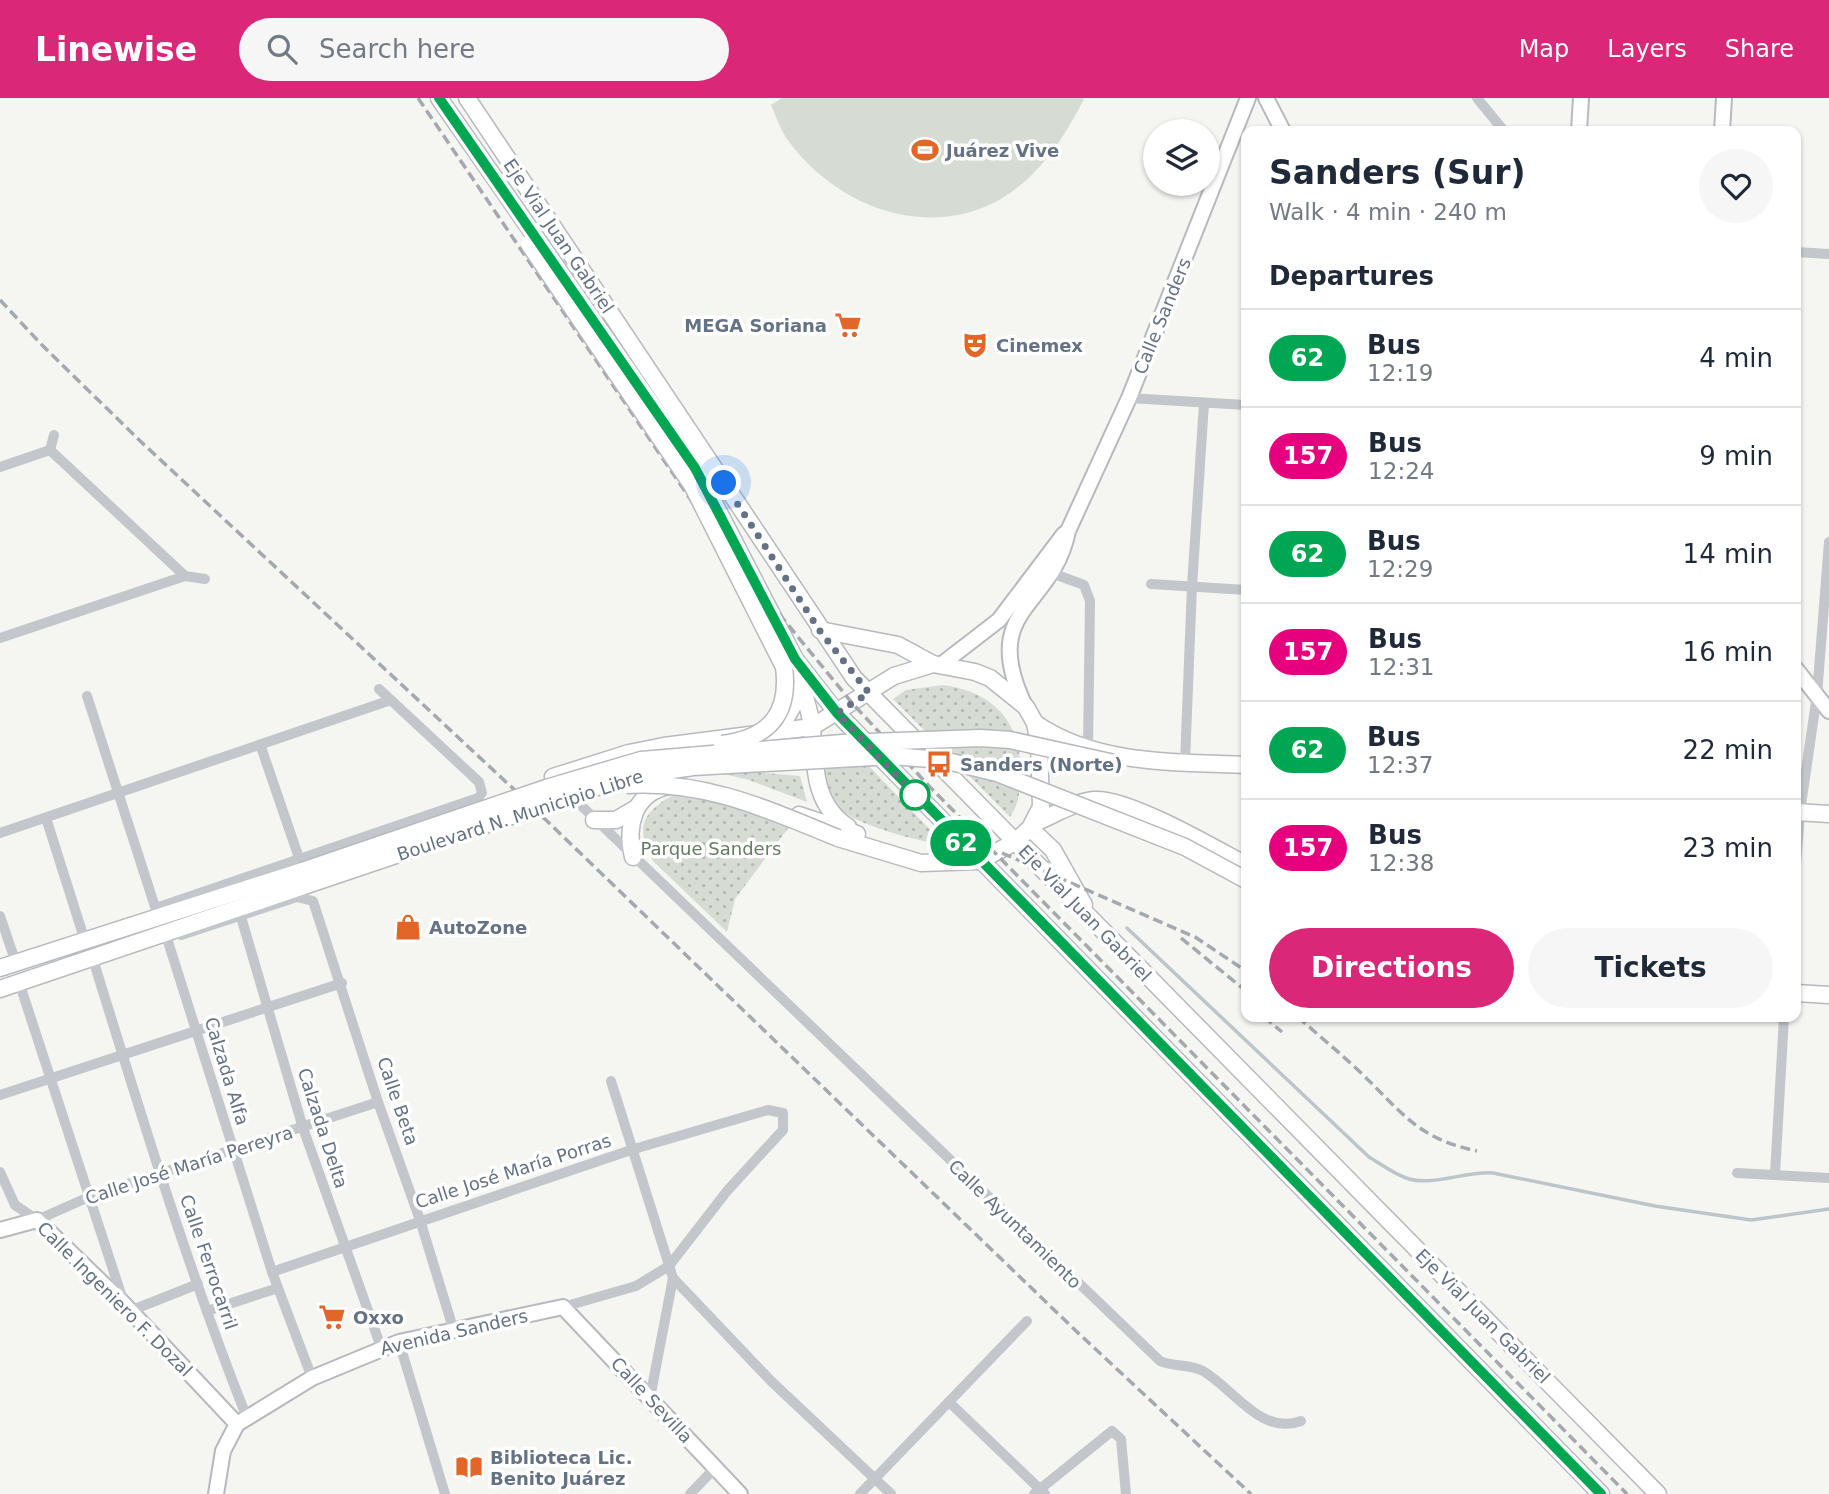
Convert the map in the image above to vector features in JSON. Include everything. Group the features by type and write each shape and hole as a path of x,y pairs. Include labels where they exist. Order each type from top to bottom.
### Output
{"main road":[{"name":"Eje Vial Juan Gabriel","path":"439,98 695,468 795,659 837,713 1601,1494"},
{"name":"Eje Vial Juan Gabriel","path":"467,98 820,631 869,693 1658,1494"},
{"path":"504,189 529,244 692,485 784,667 787,689 784,705 763,730 733,743 676,751 641,760"},
{"path":"820,631 898,645 938,664 990,678 1026,707 1035,723 1039,744 1042,794 1041,807 1032,826"},
{"path":"795,659 812,727 814,767 820,793 841,822 862,836"},
{"path":"554,777 641,750 812,727 894,677 938,664"},
{"path":"778,733 802,690"},
{"path":"1035,723 1053,736 1088,749 1147,760 1241,765"},
{"name":"Boulevard N. Municipio Libre","path":"301,878 546,788 641,760 842,743 981,738 1010,740 1119,764 1241,775"},
{"name":"Boulevard N. Municipio Libre","path":"8,966 88,948 301,878 630,776 693,767 892,756 943,760 997,773 1146,831 1185,847 1241,877"},
{"path":"593,789 642,784 712,791 838,838 921,863 979,861 1015,842 1032,826 1081,803 1102,800 1129,808 1241,863"},
{"path":"594,820 616,820 635,809 646,796 659,788 701,785 724,788 862,836 886,847 938,862"},
{"path":"633,857 630,831 635,809"},
{"path":"1801,812 1829,814"},
{"path":"1032,826 1053,850 1089,917"},
{"name":"Boulevard N. Municipio Libre","path":"0,989 88,948"},
{"path":"1801,993 1829,995"}],"street":[{"name":"Calle Sanders","path":"1026,707 1009,669 1009,640 1022,614 1062,551 1068,531 1129,398 1248,98"},
{"path":"1266,98 1280,126"},
{"path":"1477,98 1500,126"},
{"path":"1579,126 1581,98"},
{"path":"1721,126 1724,98"},
{"path":"1801,251 1829,254"},
{"path":"1129,398 1241,405"},
{"path":"1185,762 1192,586 1204,402"},
{"path":"50,450 54,435"},
{"path":"0,467 50,450"},
{"path":"50,450 185,576"},
{"name":"Calle Sanders","path":"938,664 999,620 1068,531"},
{"path":"1801,794 1817,695 1829,542"},
{"path":"1049,572 1078,582 1088,592 1088,749"},
{"path":"0,638 185,576 205,579"},
{"path":"1151,584 1241,590"},
{"path":"1801,675 1829,710"},
{"path":"162,924 241,917 301,878 472,802 482,793 479,782 379,690"},
{"name":"Calzada Alfa","path":"87,696 196,1028 272,1272 312,1378"},
{"path":"0,833 261,747 391,700"},
{"name":"Calle Beta","path":"261,747 301,878 313,901 342,983 378,1102 421,1220 453,1328"},
{"path":"554,777 633,857"},
{"name":"Calle Ferrocarril","path":"46,818 242,1421"},
{"name":"Calle Ayuntamiento","path":"633,857 1160,1361 1177,1367 1201,1369 1272,1423 1289,1425 1301,1421"},
{"path":"0,916 8,966"},
{"name":"Calzada Delta","path":"241,917 265,1008 303,1128 381,1347"},
{"path":"19,982 127,1307 198,1284"},
{"path":"0,1095 196,1028 342,983"},
{"path":"1775,1174 1784,1022"},
{"path":"611,1081 673,1278 771,1381 891,1494"},
{"name":"Calle José María Pereyra","path":"0,1230 37,1220 91,1196 378,1102"},
{"name":"Calle José María Porras","path":"272,1272 344,1245 634,1149 768,1111 783,1113 783,1130 727,1191 669,1266"},
{"name":"Calle Ingeniero F. Dozal","path":"0,1172 15,1205 37,1220 242,1421"},
{"path":"1737,1173 1829,1178"},
{"path":"563,1307 636,1286 669,1266"},
{"path":"650,1398 673,1278"},
{"path":"207,1311 278,1288"},
{"name":"Avenida Sanders","path":"242,1421 312,1378 381,1347 453,1328 563,1307"},
{"name":"Calle Sevilla","path":"563,1307 740,1494"},
{"path":"860,1494 1027,1321"},
{"path":"399,1342 445,1494"},
{"path":"949,1402 1039,1492 1104,1433 1114,1431 1121,1438 1126,1494"},
{"path":"216,1494 223,1451 242,1421"},
{"path":"691,1494 715,1468"}],"green space":[{"name":"Juárez Vive","path":"782,98 1084,99 1046,160 1020,186 989,205 961,214 933,217 905,215 878,208 827,181 806,161 782,131 771,105"},
{"path":"943,685 977,695 991,703 1011,726 1020,757 1020,788 1010,817 893,699 906,690"},
{"path":"865,762 940,843 877,828 842,810 831,792 823,766"},
{"path":"720,769 800,776 807,802 749,780 719,773"},
{"name":"Parque Sanders","path":"675,794 708,795 789,827 735,899 727,932 653,861 647,849 643,829 645,821 655,807"}],"waterway":[{"path":"1127,928 1369,1157 1404,1177 1428,1181 1493,1173 1655,1206 1751,1220 1829,1209"}],"railway":[{"path":"418,98 716,537 853,704 929,786 1627,1494"},
{"path":"0,300 137,438 520,795 1075,1330 1251,1494"},
{"path":"1002,853 1195,937 1241,968"},
{"path":"1181,938 1241,987"},
{"path":"1270,1022 1282,1032"},
{"path":"1304,1022 1411,1122 1439,1139 1477,1151"}],"bus line":[{"name":"62","path":"439,98 695,468 795,659 837,713 1601,1494"}],"place":[{"name":"Juárez Vive","path":"925,150"},
{"name":"MEGA Soriana","path":"848,325"},
{"name":"Cinemex","path":"975,345"},
{"name":"Sanders (Norte)","path":"939,764"},
{"name":"AutoZone","path":"408,927"},
{"name":"Oxxo","path":"332,1317"},
{"name":"Biblioteca Lic. Benito Juárez","path":"469,1467"}],"route":[{"path":"724,483 820,631 869,693 837,713 915,795"}]}
